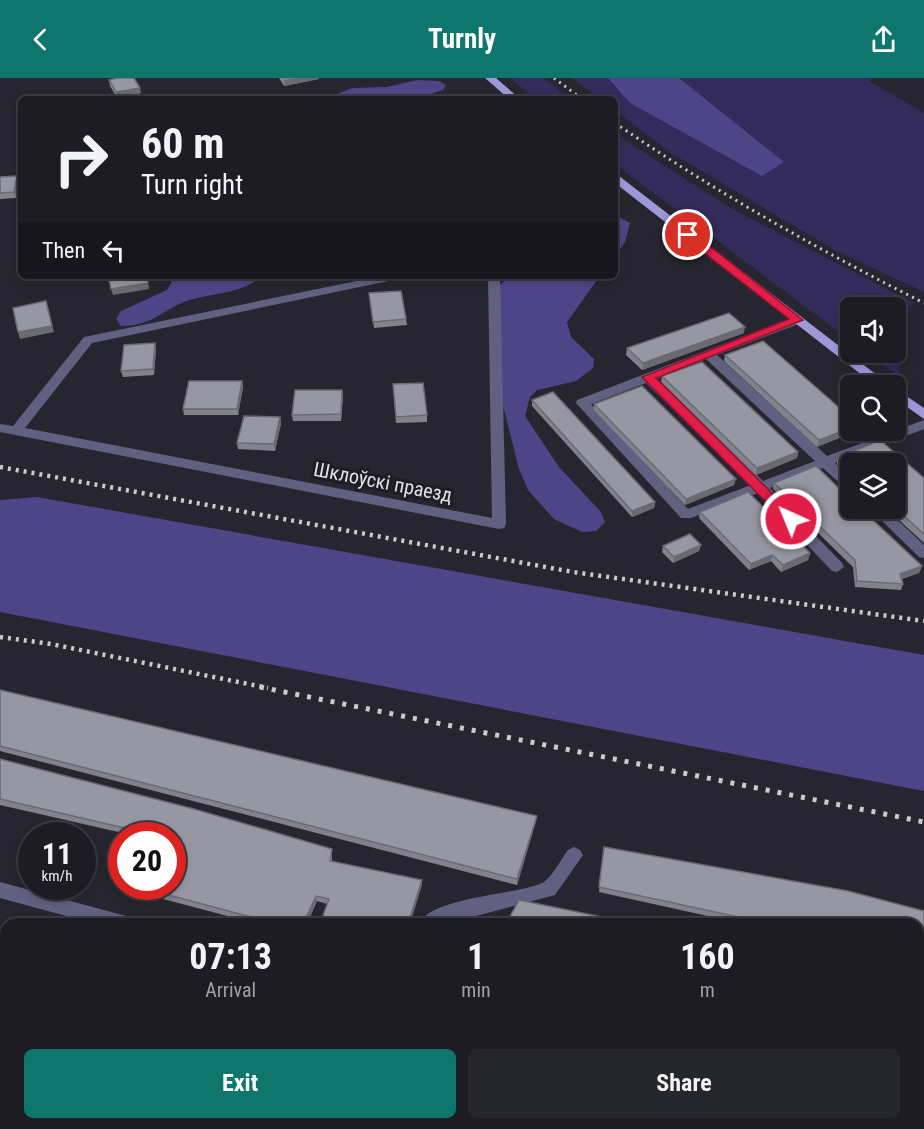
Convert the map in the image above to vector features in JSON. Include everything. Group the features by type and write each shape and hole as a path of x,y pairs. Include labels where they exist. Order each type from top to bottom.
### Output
{"main road":[{"path":"490,78 511,96"},
{"path":"618,180 870,375"},
{"path":"906,401 924,415"}],"street":[{"path":"15,432 88,340 383,279"},
{"name":"Шклоўскі праезд","path":"0,428 500,524 494,279"},
{"path":"797,320 582,403 686,515 924,424"},
{"path":"708,354 840,476"},
{"path":"648,377 760,486 837,567"},
{"path":"888,519 924,553"},
{"path":"439,918 448,913 549,889 574,855"},
{"path":"0,890 104,918"}],"shaded area":[{"path":"510,78 544,78 566,96 532,96"},
{"path":"572,78 875,78 869,81 924,113 924,292 836,251 671,153 618,113 618,96 596,96"},
{"path":"608,78 679,78 784,162 762,176 630,103"},
{"path":"417,80 439,81 446,85 443,90 425,96 332,96 352,88 387,87"},
{"path":"618,136 734,210 902,297 840,297 840,333 618,166"},
{"path":"618,217 630,223 625,242 618,252"},
{"path":"173,279 258,279 237,289 181,303 142,323 121,326 116,319 121,311 167,290"},
{"path":"506,279 598,279 567,322 571,337 594,359 593,368 576,381 537,390 530,397 525,416 559,467 601,512 605,522 596,531 582,532 554,519 528,490 519,469 490,354 498,287"},
{"path":"906,299 914,303 906,308"},
{"path":"882,363 900,363 898,375"},
{"path":"37,497 924,655 924,791 0,612 0,500"}],"building":[{"path":"134,78 140,88 116,92 109,80"},
{"path":"17,176 14,192 0,193 0,177"},
{"path":"109,279 147,279 148,283 111,289"},
{"path":"401,291 406,319 373,322 369,293"},
{"path":"46,301 52,326 18,332 13,308"},
{"path":"729,313 745,327 643,363 627,348"},
{"path":"763,341 840,408 840,432 819,440 725,355"},
{"path":"155,343 153,369 121,371 124,345"},
{"path":"702,362 798,452 757,468 662,376"},
{"path":"189,381 242,381 237,409 183,409"},
{"path":"423,383 427,415 396,417 393,384"},
{"path":"642,386 736,479 686,499 594,404"},
{"path":"295,390 342,390 341,414 292,415"},
{"path":"553,392 655,502 632,511 532,400"},
{"path":"244,416 280,417 274,444 237,443"},
{"path":"881,441 895,453 850,453"},
{"path":"906,462 924,478 924,534 906,518"},
{"path":"816,466 840,489 840,519 872,519 922,566 900,574 903,584 857,581 855,560 774,483"},
{"path":"748,492 810,553 783,565 772,555 751,564 700,512"},
{"path":"690,534 701,545 674,557 663,546"},
{"path":"0,690 537,816 517,879 0,746"},
{"path":"0,759 194,809 332,849 330,861 422,880 410,918 322,918 329,899 316,896 306,918 255,918 186,900 186,822 108,822 108,824 0,799"},
{"path":"604,847 848,891 924,911 924,918 743,918 599,887"},
{"path":"519,900 607,918 509,918"}],"railway":[{"path":"554,78 578,96"},
{"path":"618,125 766,218 924,303"},
{"path":"0,467 573,572 924,621"},
{"path":"0,637 51,644 268,688"},
{"path":"260,687 924,822"}],"route":[{"path":"688,235 797,320 648,377 791,519"}]}
